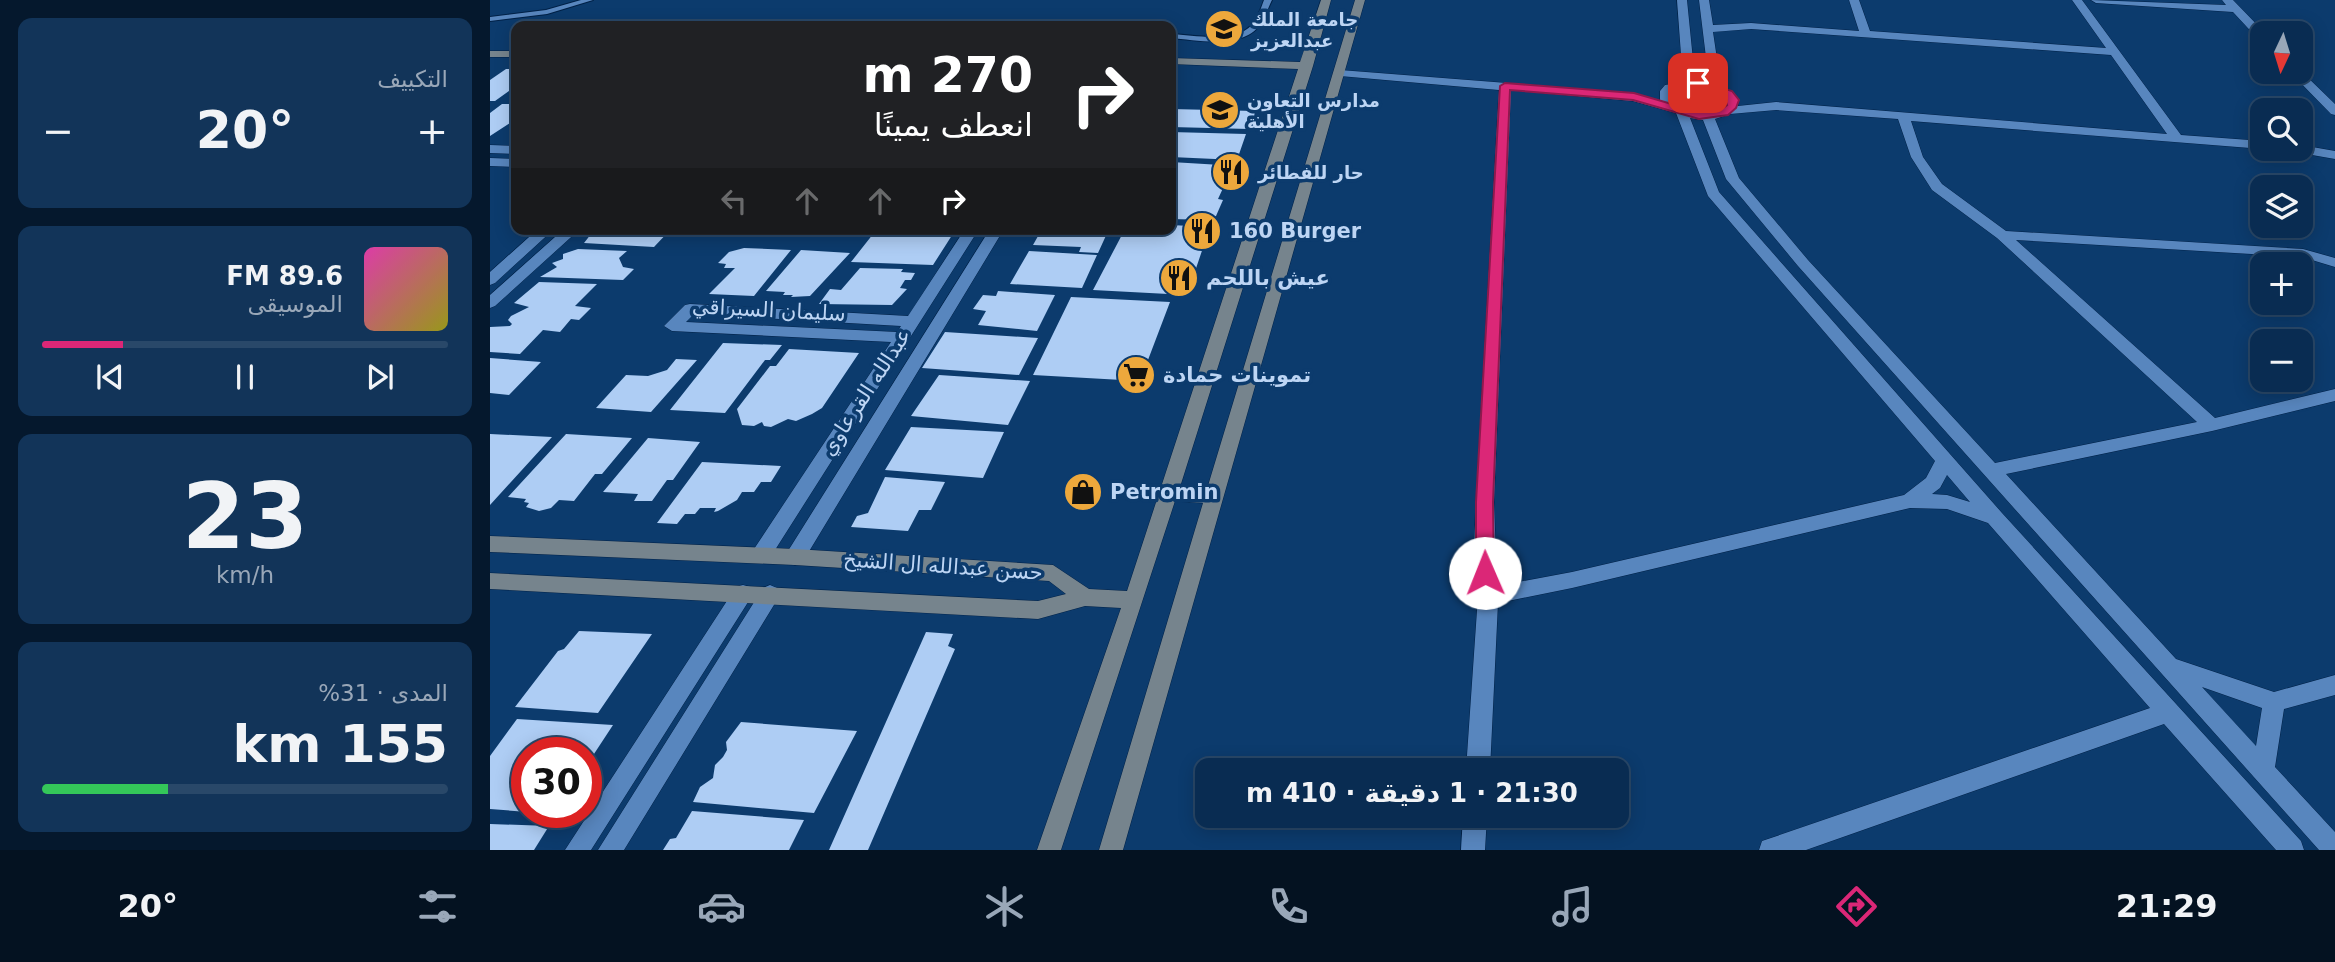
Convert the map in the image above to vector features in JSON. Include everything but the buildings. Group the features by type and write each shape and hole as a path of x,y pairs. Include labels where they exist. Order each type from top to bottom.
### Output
{"main road":[{"path":"1049,850 1133,600 1326,0"},
{"path":"1111,850 1212,497 1360,0"},
{"path":"490,43 511,44"},
{"path":"490,54 511,54"},
{"path":"1176,61 1305,71"},
{"path":"1176,73 1305,71"},
{"path":"1167,493 1212,497"},
{"name":"حسن عبدالله ال الشيخ","path":"490,544 761,555 1052,573 1085,597"},
{"name":"حسن عبدالله ال الشيخ","path":"490,581 1038,610 1085,597"},
{"path":"1085,597 1133,600"}],"street":[{"path":"1682,0 1689,83"},
{"path":"1704,0 1715,87"},
{"path":"1854,0 1866,34"},
{"path":"2077,0 2176,136"},
{"path":"2096,0 2230,4 2250,25"},
{"path":"1707,29 1751,26 2113,52"},
{"path":"1340,73 1634,97 1708,116 1729,110 1776,106"},
{"path":"1634,97 1689,83 1715,87 1776,106 2250,144"},
{"path":"2308,84 2335,111"},
{"path":"1479,758 1488,596 1484,547 1485,502 1505,86"},
{"path":"1669,88 1666,91 1666,100 1678,110 1713,193 1995,518 2292,850"},
{"path":"1728,93 1733,100 1729,110"},
{"path":"1708,116 1733,178 1803,263 2335,850"},
{"path":"1904,118 1917,157 1937,187 2002,235 2212,425"},
{"path":"490,149 511,150"},
{"path":"2313,150 2335,149"},
{"path":"2317,150 2335,155"},
{"path":"490,162 511,163"},
{"path":"490,280 540,235"},
{"path":"490,303 566,235"},
{"name":"عبدالله القرعاوي","path":"761,555 968,235"},
{"name":"عبدالله القرعاوي","path":"795,557 993,235"},
{"path":"2002,235 2302,253 2335,263"},
{"name":"سليمان السيراقي","path":"901,337 672,326 690,309 911,321"},
{"path":"1992,470 2212,425 2335,395"},
{"path":"1910,501 1933,483 1945,460"},
{"path":"1488,596 1561,583 1910,501 1947,502 1995,518"},
{"path":"577,850 743,593"},
{"path":"610,850 770,594"},
{"path":"2165,665 2274,702 2335,685"},
{"path":"2263,771 2274,702"},
{"path":"1771,850 2168,712"},
{"path":"1473,850 1474,828"}],"lane":[{"path":"490,19 547,12 589,0"},
{"path":"1176,36 1222,37 1247,32 1256,25 1268,0"},
{"path":"669,710 694,712"}],"place":[{"name":"جامعة الملك عبدالعزيز","path":"1224,29"},
{"name":"مدارس التعاون الأهلية","path":"1220,110"},
{"name":"حار للفطائر","path":"1231,172"},
{"name":"160 Burger","path":"1202,231"},
{"name":"عيش باللحم","path":"1179,278"},
{"name":"تموينات حمادة","path":"1136,375"},
{"name":"Petromin","path":"1083,492"}],"route":[{"path":"1485,573 1485,502 1505,86 1634,97 1699,116 1717,115 1729,110 1733,100 1728,93 1698,83"}]}
